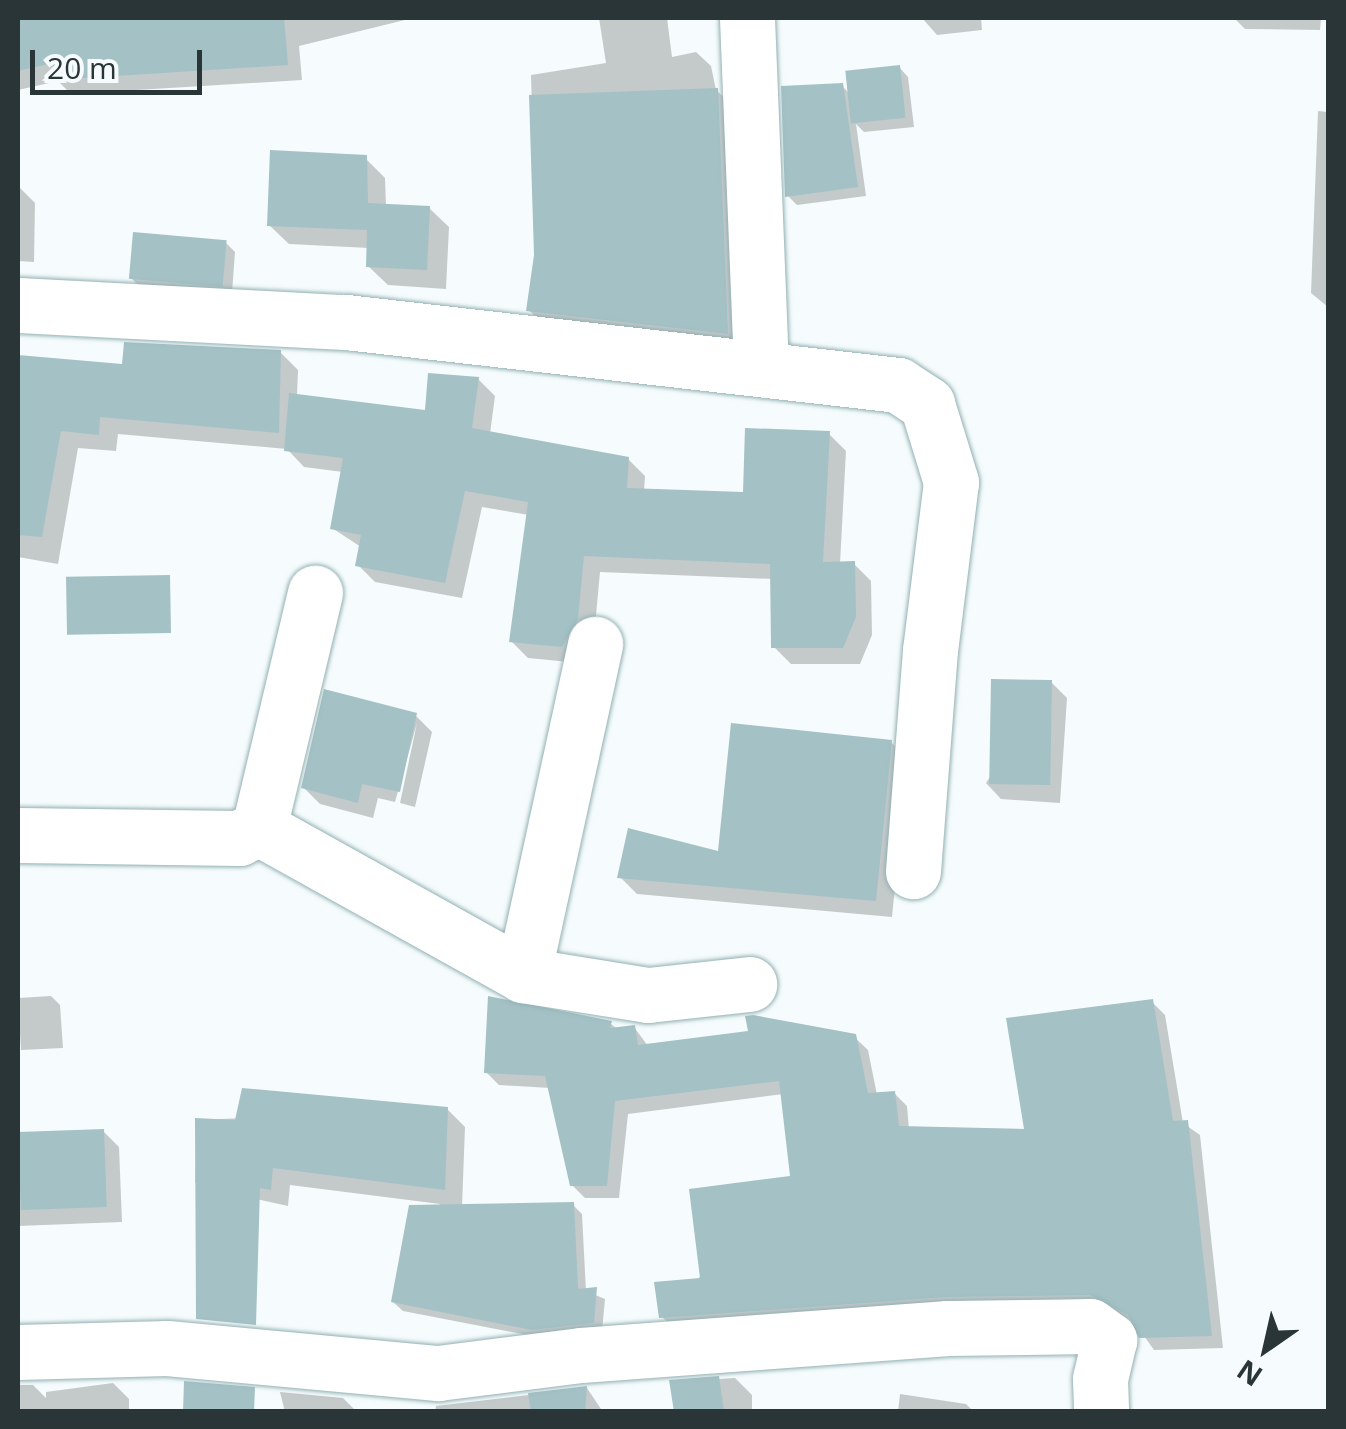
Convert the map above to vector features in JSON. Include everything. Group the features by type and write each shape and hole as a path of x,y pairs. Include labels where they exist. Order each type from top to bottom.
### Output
{"street":[{"path":"747,18 760,369"},
{"path":"18,304 346,322 898,384 927,404 951,482 913,871"},
{"path":"18,835 239,838 258,828 314,593"},
{"path":"523,975 595,644"},
{"path":"258,828 523,975 648,994 748,984"},
{"path":"18,1352 167,1348 438,1373 581,1354 948,1328 1090,1326 1109,1340 1100,1379 1101,1412"}],"building":[{"path":"18,18 284,18 288,65 53,80 53,63 18,71"},
{"path":"900,65 906,118 851,123 845,71"},
{"path":"843,83 858,187 785,197 781,86"},
{"path":"718,88 728,334 526,311 534,255 529,95"},
{"path":"270,150 367,155 368,203 430,206 427,270 366,267 367,230 267,226"},
{"path":"133,232 227,240 223,287 129,279"},
{"path":"124,342 281,350 279,433 100,417 99,435 61,431 42,537 18,535 18,355 122,364"},
{"path":"428,373 479,377 472,428 629,457 627,488 743,492 745,428 830,431 823,562 855,561 856,617 843,648 771,648 770,564 584,556 578,619 562,647 509,642 528,502 465,491 445,583 355,566 361,535 330,529 343,458 284,451 289,393 425,410"},
{"path":"170,575 171,633 67,635 66,577"},
{"path":"991,679 1052,680 1050,785 989,784"},
{"path":"324,689 417,713 400,792 362,784 358,803 301,788"},
{"path":"731,723 892,740 876,901 617,878 628,828 718,851"},
{"path":"488,996 612,1021 610,1028 635,1025 638,1045 748,1031 745,1016 753,1015 856,1034 868,1093 895,1091 899,1126 1024,1129 1006,1018 1153,999 1173,1121 1188,1120 1212,1336 1139,1338 1128,1315 1090,1295 946,1297 659,1318 654,1282 700,1278 689,1189 790,1176 779,1081 615,1101 607,1186 570,1186 545,1076 484,1073"},
{"path":"242,1088 448,1107 445,1190 273,1168 271,1190 260,1188 256,1325 196,1319 195,1118 235,1120"},
{"path":"104,1129 107,1207 21,1210 18,1132"},
{"path":"574,1202 578,1289 597,1287 594,1323 532,1330 391,1302 409,1205"},
{"path":"719,1376 724,1412 674,1412 669,1380"},
{"path":"184,1381 255,1387 254,1412 183,1412"},
{"path":"587,1386 585,1412 531,1412 528,1393"}]}
